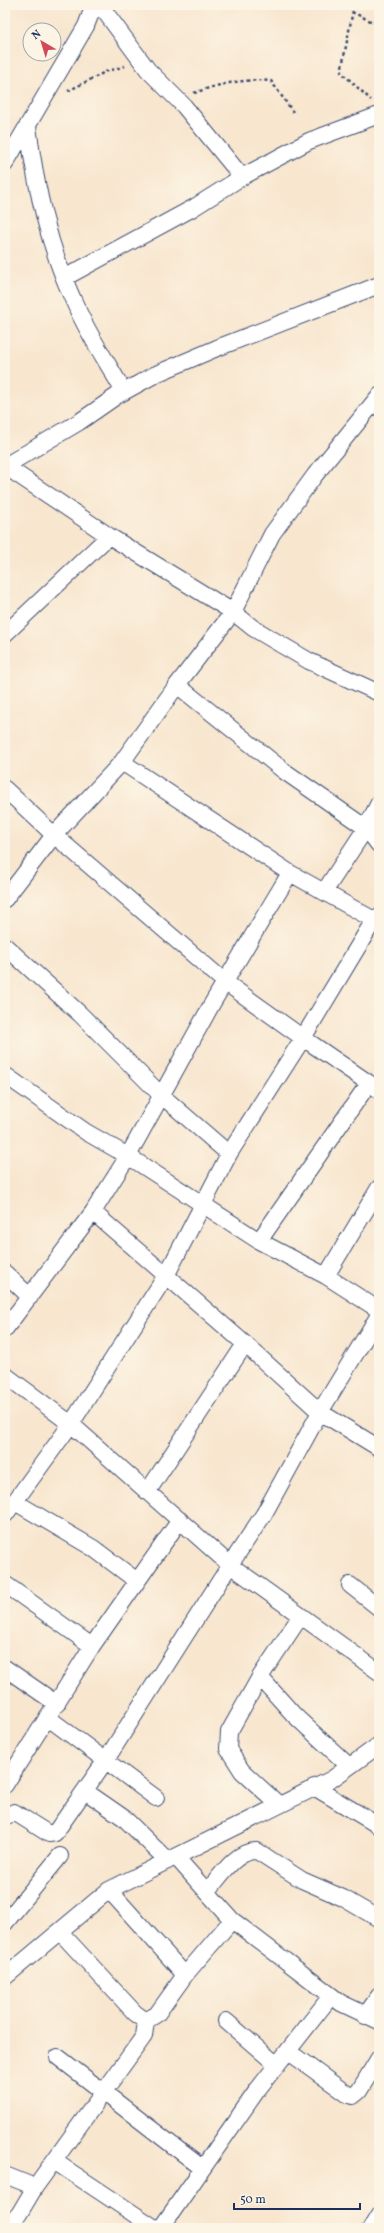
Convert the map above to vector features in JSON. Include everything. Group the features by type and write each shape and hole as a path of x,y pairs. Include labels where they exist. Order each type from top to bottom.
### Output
{"street":[{"path":"5,164 86,26 94,5"},
{"path":"100,5 148,70 184,106 242,177"},
{"path":"64,278 193,208 242,177 309,141 377,111"},
{"path":"28,127 33,165 43,214 53,249 76,307 124,392"},
{"path":"379,285 217,348 156,374 124,392 79,422 5,466 108,536 233,612 253,628 309,661 379,693"},
{"path":"5,899 54,835 122,762 177,685 233,612 272,534 315,475 379,396"},
{"path":"5,634 108,536"},
{"path":"177,685 284,771 366,828 379,845"},
{"path":"5,1515 71,1424 167,1274 229,1154 303,1038 376,918 290,873 122,762"},
{"path":"5,789 54,835 225,982 303,1038 374,1086 259,1241"},
{"path":"324,892 366,828 379,804"},
{"path":"5,1329 93,1212 128,1156 225,982 290,873"},
{"path":"5,946 80,1014 162,1095 229,1154"},
{"path":"5,1075 86,1132 128,1156 259,1241 326,1276 379,1310"},
{"path":"326,1276 377,1195"},
{"path":"93,1212 167,1274 320,1412 379,1448"},
{"path":"5,1273 30,1297"},
{"path":"8,1812 49,1834 55,1833 106,1760 264,1514 320,1412 379,1315"},
{"path":"148,1491 245,1344"},
{"path":"5,1375 71,1424 230,1565 300,1617 379,1672"},
{"path":"15,1502 93,1548 137,1581"},
{"path":"5,1785 92,1646 180,1520"},
{"path":"5,1584 92,1646"},
{"path":"350,1585 379,1608"},
{"path":"278,1804 242,1771 228,1749 229,1732 260,1676 300,1617"},
{"path":"5,1668 57,1704"},
{"path":"260,1676 294,1714 349,1766"},
{"path":"47,1717 156,1798"},
{"path":"5,1977 61,1933 110,1890 278,1804 332,1779 379,1745"},
{"path":"314,1787 379,1826"},
{"path":"85,1791 124,1818 172,1859 207,1892 232,1920 331,1996 372,2019 379,1996"},
{"path":"207,1892 237,1858 251,1850 257,1850 302,1880 343,1898 379,1918"},
{"path":"5,1922 60,1856"},
{"path":"110,1890 185,1975"},
{"path":"6,2228 19,2214 35,2187 144,2036 146,2021 157,2014 185,1975 232,1920"},
{"path":"61,1933 135,2013 146,2021"},
{"path":"161,2228 258,2089 289,2052 331,1996"},
{"path":"226,2021 277,2065"},
{"path":"289,2052 347,2094 353,2096 359,2091 379,2058"},
{"path":"58,2057 202,2168"},
{"path":"54,2161 155,2228"},
{"path":"5,2175 35,2187"},
{"path":"371,2228 379,2215"}],"path":[{"path":"354,5 341,72 377,111"},
{"path":"352,12 379,25"}]}
